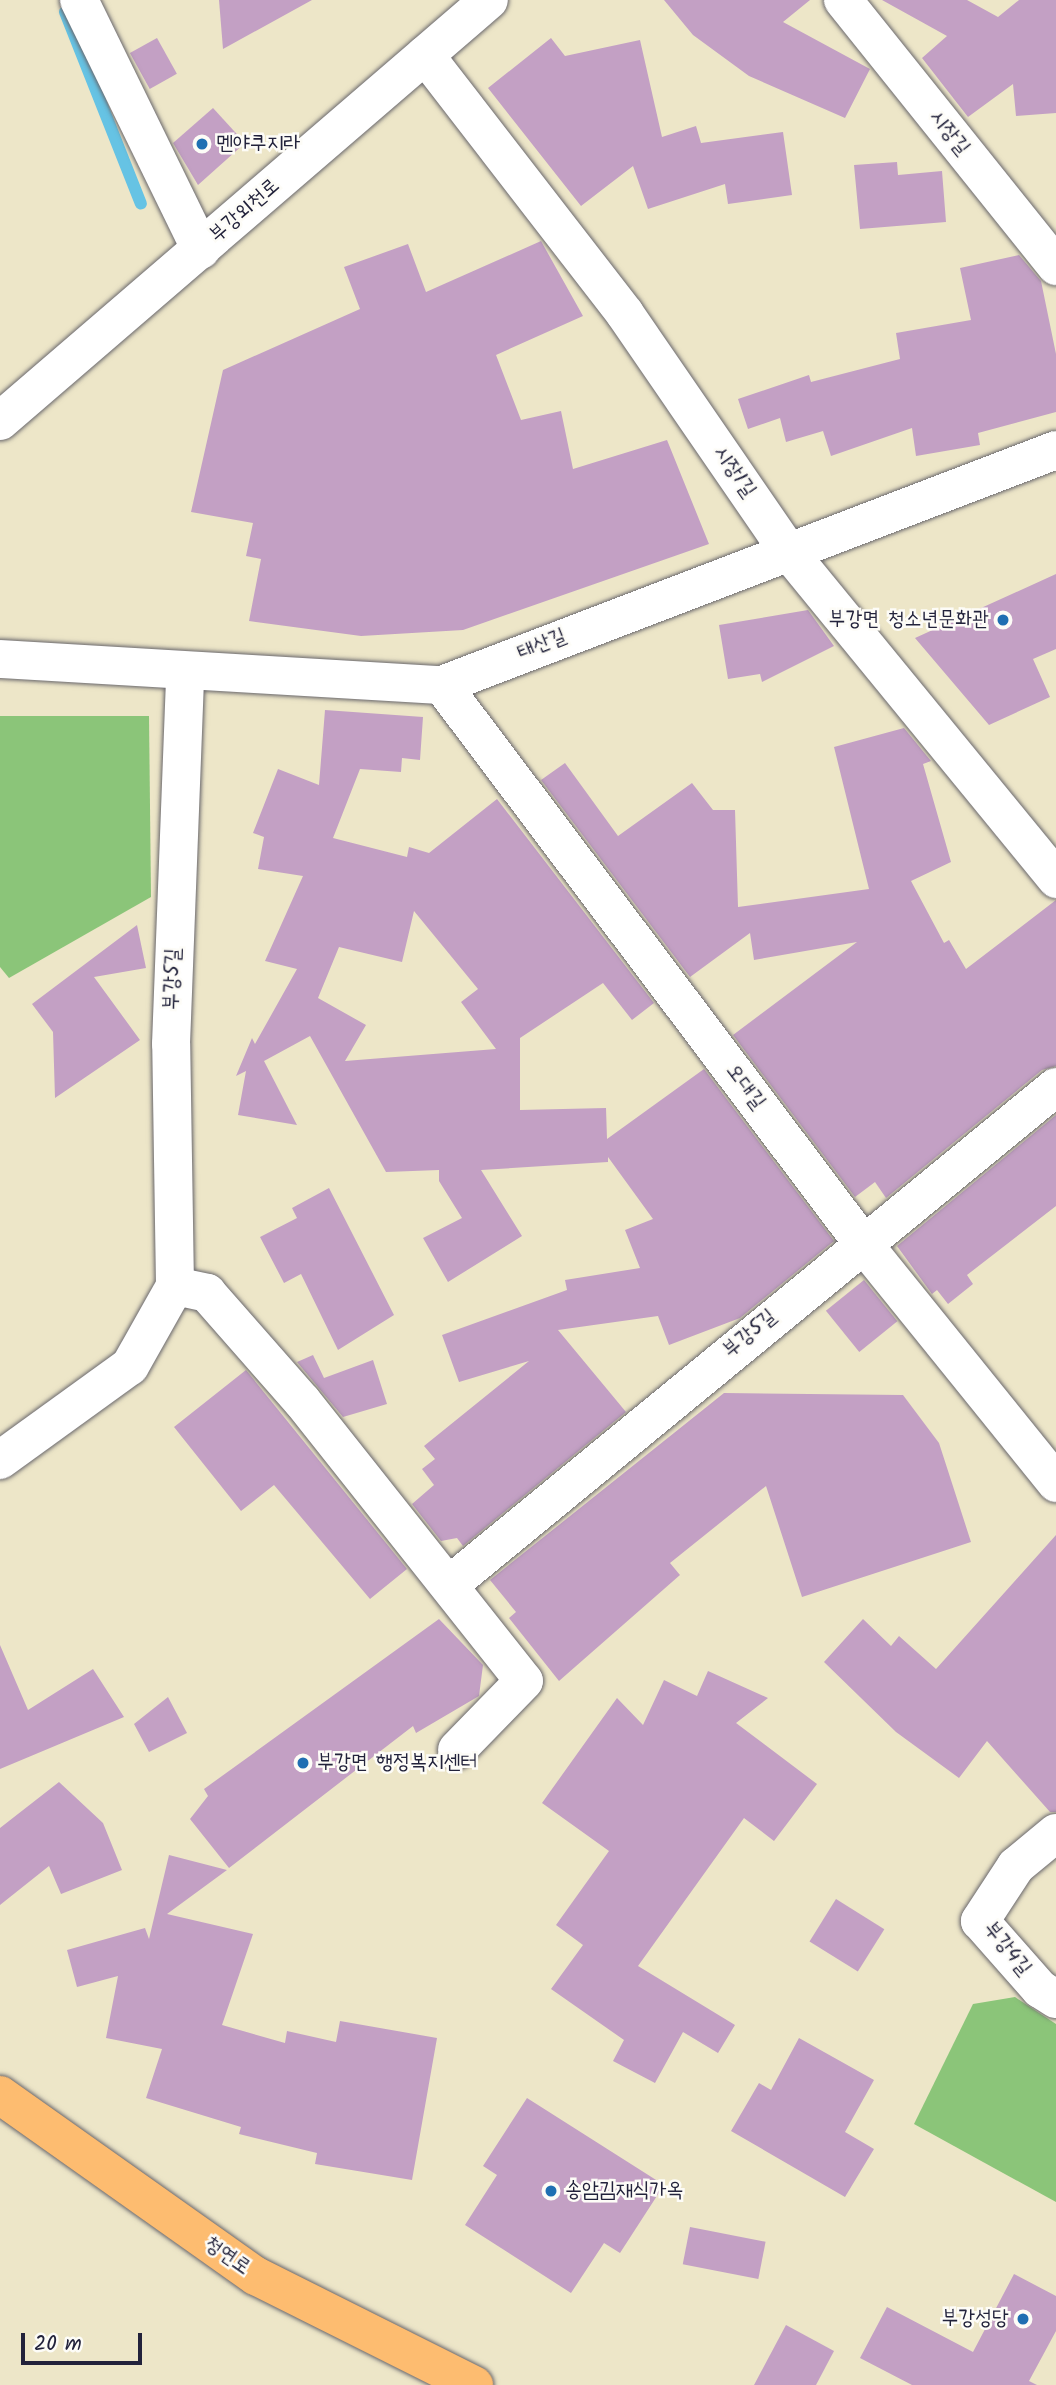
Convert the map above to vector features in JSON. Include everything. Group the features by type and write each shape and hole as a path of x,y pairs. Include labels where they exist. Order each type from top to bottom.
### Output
{"main road":[{"name":"청연로","path":"0,2095 256,2276 474,2385"}],"street":[{"path":"79,0 201,250"},
{"name":"부강외천로","path":"0,421 489,0"},
{"name":"시장길","path":"842,0 1056,266"},
{"name":"시장1길","path":"425,55 625,314 788,551 1056,879"},
{"name":"태산길","path":"0,659 185,672 442,685 1056,450"},
{"name":"부강5길","path":"175,1286 171,1044 185,672"},
{"name":"오대길","path":"442,685 861,1241 1056,1483"},
{"name":"부강5길","path":"449,1585 861,1241 1056,1087"},
{"path":"0,1460 130,1366 175,1286 207,1293 449,1585 524,1681 457,1750"},
{"name":"부강4길","path":"1056,1833 1016,1866 980,1921 1040,1989 1056,1999"}],"green space":[{"path":"0,716 149,716 151,897 9,978 0,967"},
{"path":"1015,1997 1056,2024 1056,2202 914,2124 973,2004"}],"building":[{"path":"219,0 312,0 223,49"},
{"path":"664,0 810,0 783,22 870,69 845,118 749,76 693,35"},
{"path":"882,0 967,0 998,17 1019,0 1056,0 1056,113 1016,116 1013,84 968,117 922,58 947,36"},
{"path":"157,38 177,74 150,89 130,53"},
{"path":"551,38 565,56 640,40 662,137 696,126 701,143 783,132 792,195 728,204 725,184 648,209 633,166 581,206 488,88"},
{"path":"213,108 245,143 198,185 173,143"},
{"path":"897,162 898,175 942,171 946,222 860,229 854,165"},
{"path":"541,241 583,316 496,355 521,420 561,411 573,469 667,440 709,544 463,630 361,636 249,621 261,559 246,556 253,523 191,512 223,370 360,309 344,267 408,244 426,292"},
{"path":"1019,255 1041,281 1056,354 1056,412 978,433 980,445 916,456 912,428 831,456 823,431 786,442 780,418 748,429 738,399 809,375 811,382 900,359 896,333 971,320 960,268"},
{"path":"1056,574 1056,649 1033,659 1050,697 989,725 915,638"},
{"path":"808,610 834,646 762,682 760,674 728,679 719,625"},
{"path":"325,710 423,717 420,760 402,758 401,772 360,769 333,838 407,857 409,847 429,853 497,799 654,1003 632,1020 603,983 520,1038 520,1110 606,1108 607,1139 704,1069 834,1241 740,1318 669,1345 658,1316 558,1330 626,1412 463,1546 457,1538 441,1541 412,1504 434,1485 422,1469 435,1459 424,1446 529,1361 459,1382 442,1335 567,1290 565,1280 640,1268 625,1230 653,1219 608,1157 608,1162 481,1170 522,1236 448,1282 423,1238 462,1218 439,1181 439,1170 386,1172 310,1036 264,1061 297,1125 238,1115 246,1071 236,1076 252,1038 255,1044 297,969 265,961 303,876 258,869 264,837 253,833 278,769 319,785","holes":["414,911 478,989 461,1002 496,1049 345,1061 366,1025 318,998 339,947 402,962"]},
{"path":"904,728 931,761 923,764 951,862 911,881 944,943 949,940 966,969 1056,900 1056,1066 1042,1070 886,1198 875,1182 855,1197 733,1035 857,942 754,960 750,933 690,977 541,780 565,763 618,836 692,783 713,810 735,810 738,907 869,889 834,747"},
{"path":"137,925 146,968 94,977 140,1040 55,1098 53,1032 32,1004"},
{"path":"1056,1115 1056,1206 967,1275 973,1284 948,1304 937,1290 932,1294 897,1246"},
{"path":"329,1188 394,1315 338,1350 301,1274 284,1283 260,1237 297,1218 292,1208"},
{"path":"864,1280 897,1321 859,1352 826,1311"},
{"path":"313,1355 324,1378 373,1360 387,1404 343,1417 297,1362"},
{"path":"246,1370 407,1569 370,1599 274,1485 241,1511 174,1427"},
{"path":"724,1393 903,1395 939,1443 971,1542 802,1597 766,1486 670,1563 680,1575 559,1681 509,1618 516,1612 490,1580"},
{"path":"1056,1535 1056,1812 1050,1812 987,1741 959,1778 896,1732 824,1662 863,1619 891,1646 899,1636 936,1669"},
{"name":"부강면 행정복지센터","path":"439,1619 483,1665 479,1696 416,1733 413,1726 229,1868 190,1819 208,1796 204,1789"},
{"path":"0,1645 28,1710 93,1669 124,1717 0,1769"},
{"path":"708,1671 768,1698 736,1723 817,1784 774,1841 744,1818 638,1966 735,2025 718,2053 683,2032 655,2083 613,2061 624,2040 551,1989 583,1945 556,1925 609,1851 542,1803 617,1698 643,1725 664,1680 697,1696"},
{"path":"168,1697 187,1733 149,1752 134,1724"},
{"path":"59,1782 103,1823 122,1870 61,1894 49,1866 0,1905 0,1828"},
{"path":"169,1855 227,1870 167,1914 253,1934 222,2025 285,2043 287,2031 336,2042 340,2021 437,2038 412,2180 315,2164 317,2153 239,2134 241,2127 146,2098 162,2049 106,2038 118,1976 77,1987 67,1950 145,1928 149,1939"},
{"path":"836,1899 884,1929 858,1972 810,1941"},
{"path":"799,2038 874,2080 845,2132 874,2149 845,2197 731,2131 759,2083 771,2090"},
{"path":"527,2098 664,2185 620,2253 604,2243 571,2293 465,2225 497,2175 483,2166"},
{"path":"690,2227 766,2242 758,2279 683,2264"},
{"name":"부강성당","path":"1014,2274 1056,2296 1056,2331 1029,2381 1037,2385 912,2385 860,2358 887,2307 973,2352"},
{"path":"786,2325 834,2351 816,2385 754,2385"}],"waterway":[{"path":"65,12 141,204"}],"place":[{"name":"멘야쿠지라","path":"202,144"},
{"name":"부강면 청소년문화관","path":"1003,620"},
{"name":"부강면 행정복지센터","path":"303,1763"},
{"name":"송암김재식가옥","path":"551,2191"},
{"name":"부강성당","path":"1023,2319"}]}
